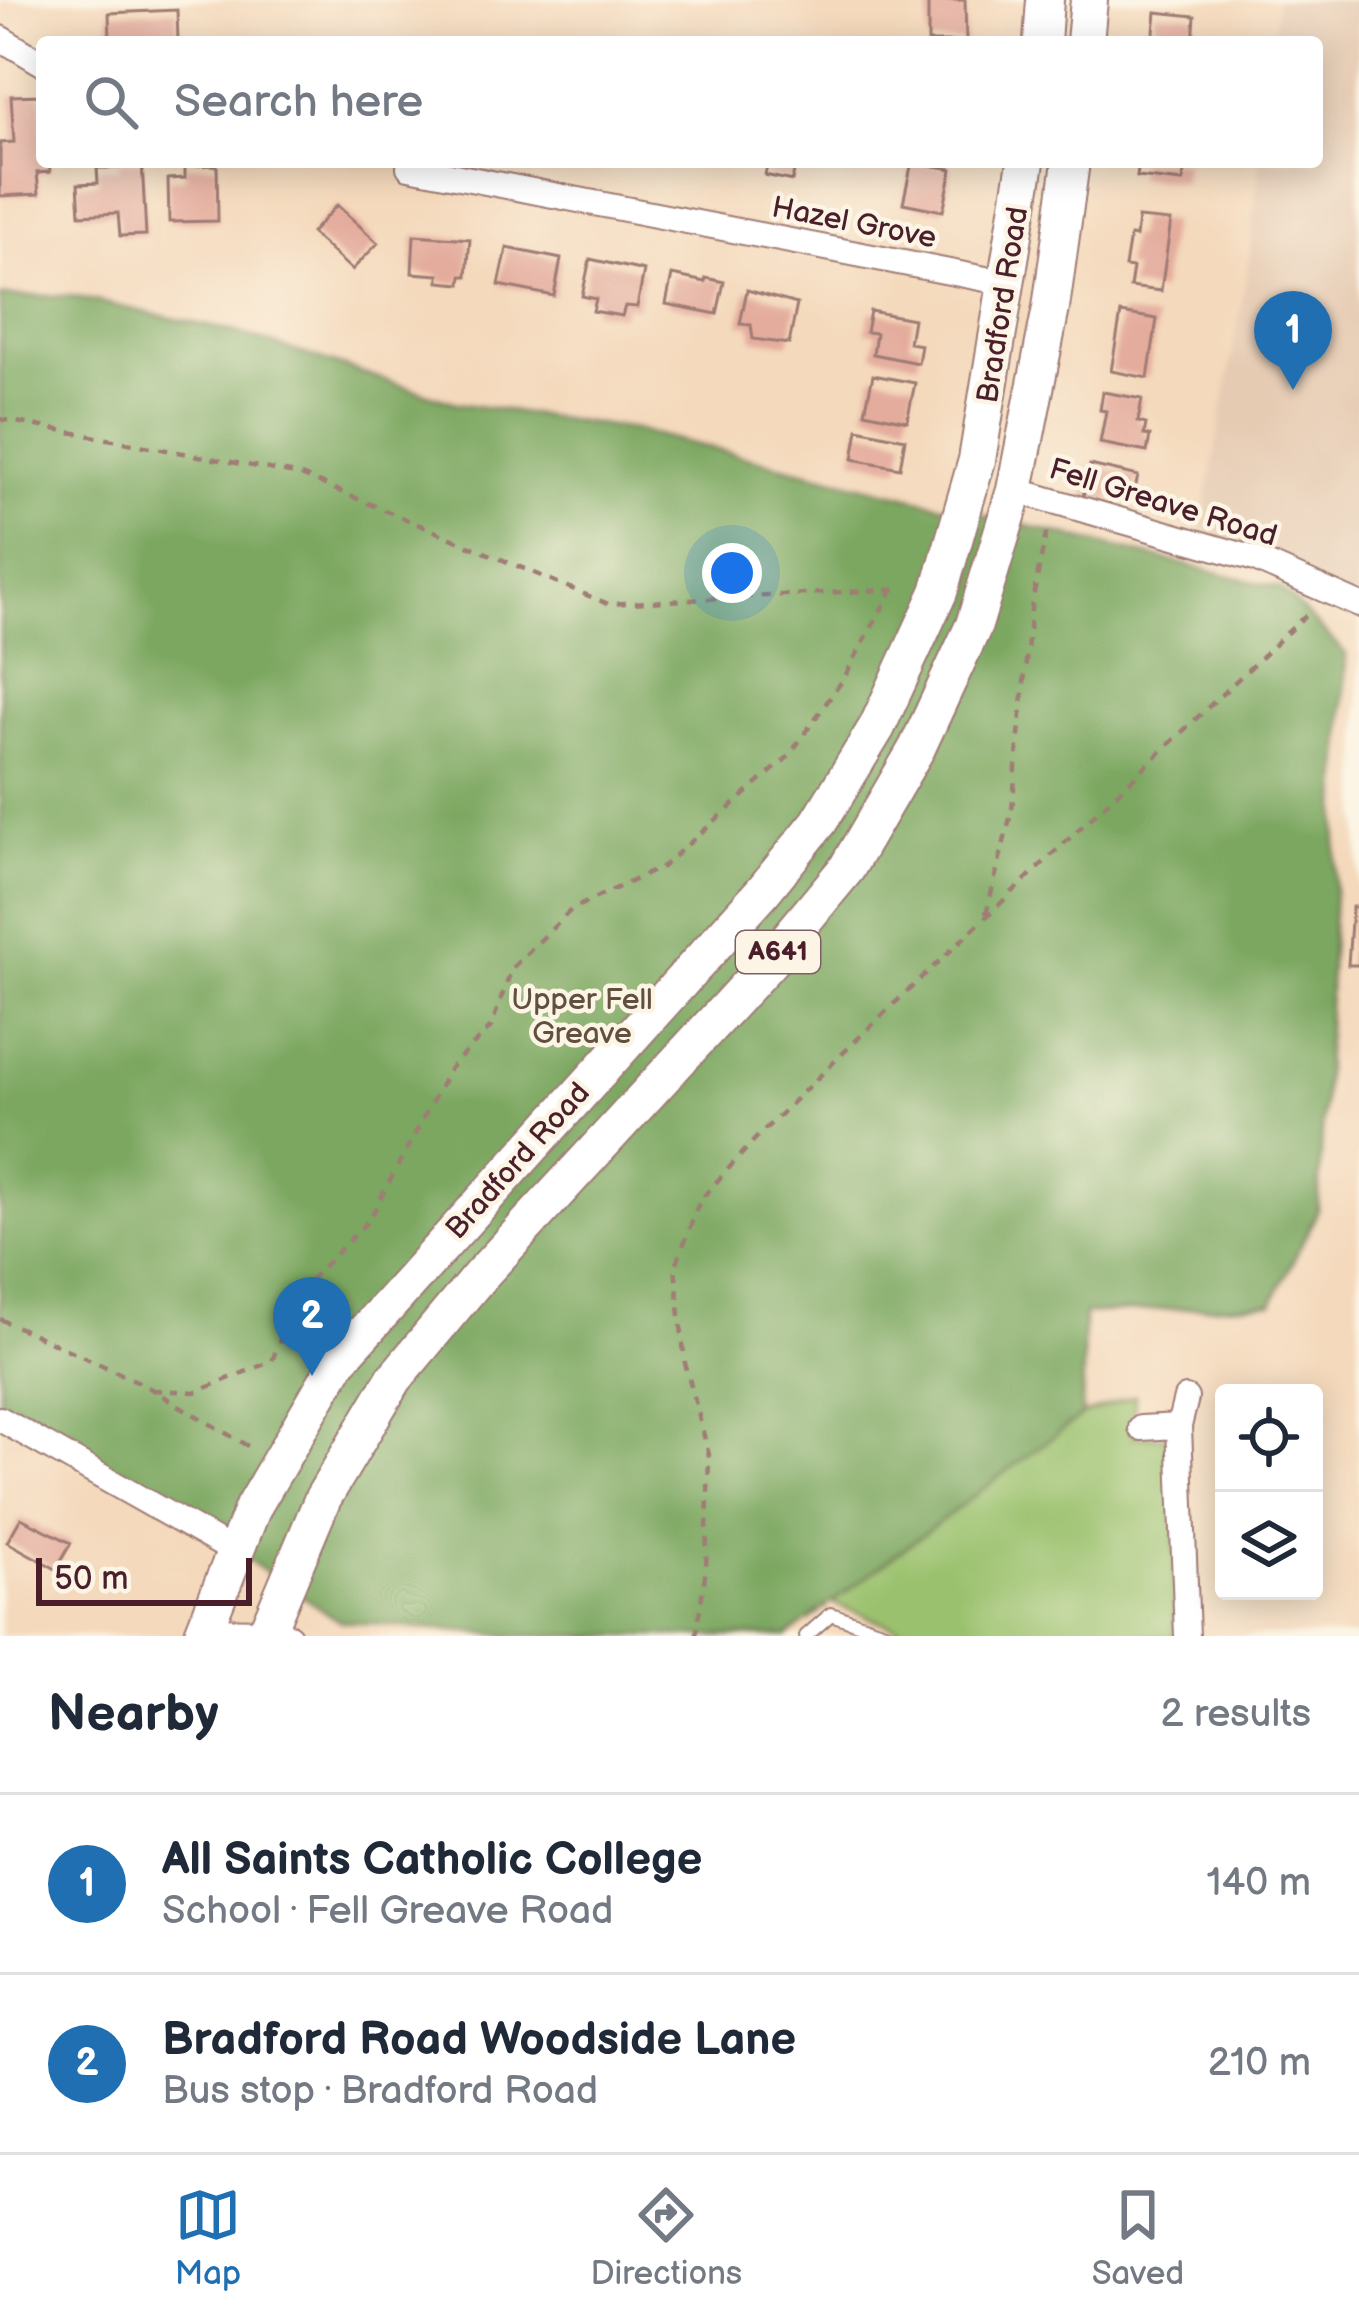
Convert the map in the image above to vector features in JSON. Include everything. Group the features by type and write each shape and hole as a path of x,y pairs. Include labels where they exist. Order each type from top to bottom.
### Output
{"main road":[{"path":"1042,36 1045,0"},
{"path":"1086,36 1089,0"},
{"name":"Bradford Road","path":"203,1633 254,1507 339,1360 763,891 819,822 877,727 939,592 977,460 1025,168"},
{"name":"Bradford Road","path":"274,1634 323,1498 394,1379 479,1277 770,961 847,868 916,748 974,626 1015,490 1051,308 1070,168"}],"street":[{"path":"0,38 36,59"},
{"name":"Hazel Grove","path":"414,168 1006,284"},
{"name":"Fell Greave Road","path":"1015,490 1255,559 1359,605"},
{"path":"1186,1398 1179,1426 1187,1636"},
{"path":"0,1419 236,1552"},
{"path":"1141,1428 1179,1426"},
{"path":"203,1633 274,1634"}],"lane":[{"path":"806,1636 831,1614 896,1636"}],"path":[{"path":"0,419 302,475 608,604 893,588 939,592"},
{"path":"985,918 1012,810 1031,608 1053,500"},
{"path":"153,1390 196,1392 272,1361 298,1292 369,1220 450,1068 491,1028 512,968 572,909 662,867 788,758 844,678 893,588"},
{"path":"696,1636 706,1568 709,1455 685,1363 675,1268 700,1200 758,1136 1330,592"},
{"path":"0,1319 153,1390 278,1464"}],"shaded area":[{"path":"1277,0 1359,0 1359,605 1201,530 1248,268 1259,168 1323,168 1323,36 1274,36"}],"green space":[{"name":"Upper Fell Greave","path":"0,296 71,296 239,333 456,403 636,430 1280,588 1346,654 1318,1210 1272,1303 1084,1314 1082,1415 787,1636 516,1636 340,1621 190,1522 0,1410"},
{"path":"1135,1395 1133,1436 1176,1437 1174,1636 917,1636 830,1602 1082,1415"}],"building":[{"path":"928,0 965,0 966,36 928,36"},
{"path":"177,10 178,36 110,36 109,13"},
{"path":"1156,12 1195,16 1193,36 1154,36"},
{"path":"36,95 36,168 50,168 50,172 37,173 39,194 0,196 0,143 14,142 11,96"},
{"path":"97,168 142,168 146,235 120,236 118,213 80,215 78,184 98,183"},
{"path":"185,168 217,168 218,221 169,222 168,179 185,178"},
{"path":"767,168 795,168 792,181 765,175"},
{"path":"911,168 952,169 943,211 903,203"},
{"path":"1138,168 1184,168 1183,182 1137,177"},
{"path":"337,205 378,243 352,270 311,233"},
{"path":"1138,218 1171,221 1161,291 1130,287 1133,268 1125,267"},
{"path":"414,235 470,239 467,276 462,276 461,284 439,282 439,275 412,273"},
{"path":"507,248 561,259 554,296 499,285"},
{"path":"590,259 644,271 637,307 625,306 622,316 593,311 596,299 582,296"},
{"path":"672,275 724,282 717,314 666,304"},
{"path":"747,290 797,304 789,344 753,339 751,325 740,324"},
{"path":"870,311 913,319 909,343 921,345 918,363 873,354 876,333 866,332"},
{"path":"1121,313 1157,319 1148,378 1111,371"},
{"path":"873,375 915,383 907,421 865,412"},
{"path":"1103,392 1142,399 1138,422 1146,424 1144,435 1150,436 1147,452 1100,443 1106,411 1100,410"},
{"path":"858,429 905,439 900,468 853,459"},
{"path":"1090,465 1138,476 1133,498 1112,494 1110,504 1083,497"},
{"path":"1352,907 1359,907 1359,965 1348,965"},
{"path":"21,1518 71,1543 56,1569 7,1542"}],"place":[{"name":"All Saints Catholic College","path":"1293,390"},
{"name":"Bradford Road Woodside Lane","path":"312,1376"}]}
